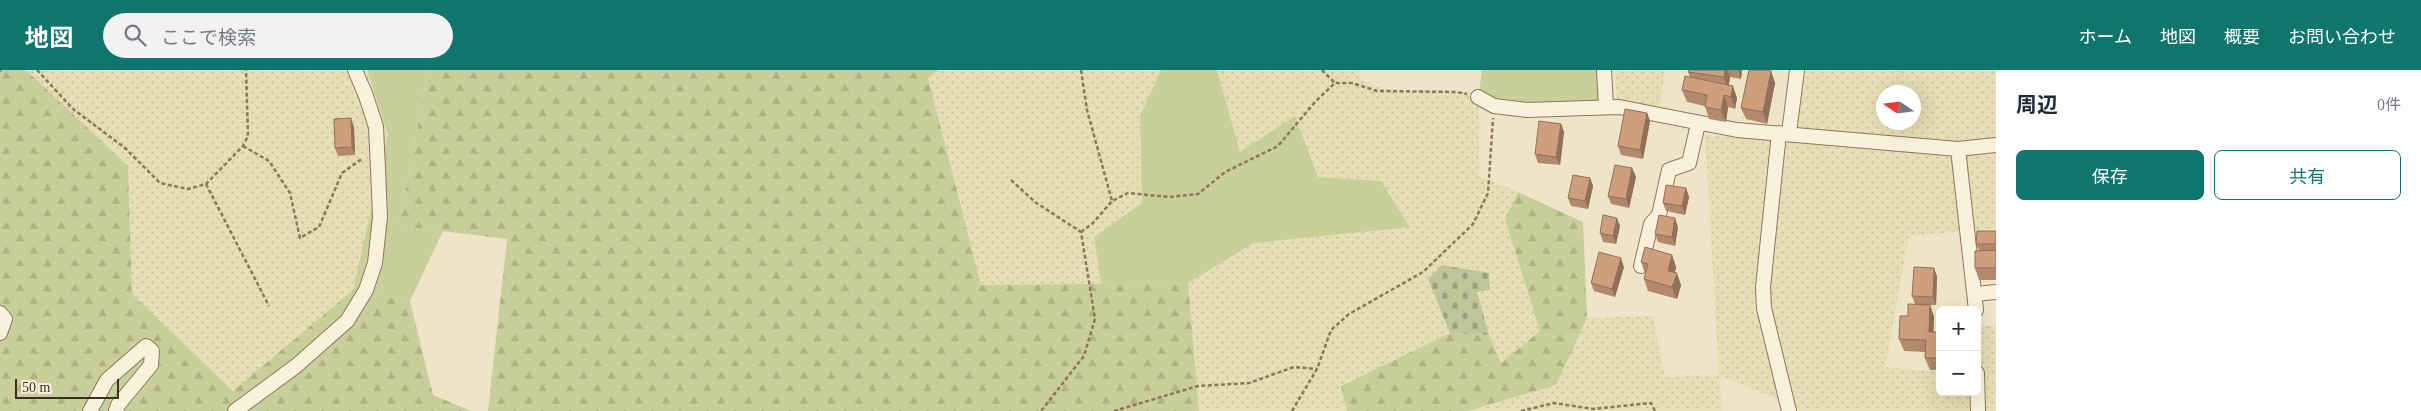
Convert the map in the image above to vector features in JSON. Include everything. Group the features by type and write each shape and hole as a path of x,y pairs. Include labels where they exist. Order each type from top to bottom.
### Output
{"street":[{"path":"235,411 296,366 347,321 366,290 375,263 380,217 376,127 355,70"},
{"path":"1604,70 1606,106"},
{"path":"1789,411 1764,308 1763,287 1784,133 1797,70"},
{"path":"1478,97 1494,106 1527,110 1606,106 1737,130 1958,149 1996,145"},
{"path":"1640,266 1651,224 1659,214 1669,170 1689,163 1698,124"},
{"path":"1958,149 1976,306"},
{"path":"1975,294 1996,292"},
{"path":"0,313 5,320 0,333"},
{"path":"90,411 107,380 146,346 152,351 151,365 118,405 116,411"},
{"path":"1978,396 1978,411"}],"path":[{"path":"37,70 73,110 125,148 160,183 188,189 206,184 243,146 248,136 246,70"},
{"path":"1080,70 1086,110 1112,201"},
{"path":"1322,70 1335,83"},
{"path":"1081,232 1093,224 1112,201 1128,194 1169,197 1198,194 1225,172 1278,146 1315,102 1335,83 1352,83 1377,91 1456,92 1478,97"},
{"path":"1292,411 1317,369 1332,330 1349,314 1423,272 1473,224 1488,193 1494,106"},
{"path":"243,146 269,161 290,194 300,238 319,227 342,173 364,158 378,169"},
{"path":"1011,180 1035,202 1081,232 1095,319 1084,356 1041,411"},
{"path":"206,184 269,306"},
{"path":"1114,411 1198,386 1249,383 1294,367 1317,369"},
{"path":"1521,411 1554,403 1593,409 1650,403 1655,411"}],"shaded area":[{"path":"26,70 367,70 388,135 353,290 233,391 132,294 128,166"},
{"path":"939,70 1161,70 1140,116 1142,203 1094,237 1101,284 981,285 928,77"},
{"path":"1217,70 1361,70 1359,78 1383,89 1479,92 1479,176 1518,192 1505,219 1540,331 1501,363 1489,335 1476,292 1428,279 1450,333 1342,386 1347,411 1199,411 1188,283 1254,243 1410,226 1381,181 1318,177 1295,116 1240,152"},
{"path":"1615,70 1665,70 1660,107 1617,99"},
{"path":"1806,70 1996,70 1996,228 1909,236 1885,367 1936,372 1936,396 1981,396 1981,326 1996,326 1996,411 1799,411 1799,408 1719,375 1705,135 1791,142"},
{"path":"1653,316 1665,377 1719,375 1722,411 1468,411 1556,385 1587,318"}],"green space":[{"path":"0,70 26,70 128,166 132,294 233,391 353,290 410,301 433,395 471,411 0,411"},
{"path":"367,70 428,70 399,226 443,231 410,301 353,290 388,135"},
{"path":"428,70 939,70 928,78 981,285 1188,283 1199,411 488,411 507,239 399,226"},
{"path":"1161,70 1217,70 1240,152 1295,116 1318,177 1381,181 1410,227 1254,243 1188,283 1101,284 1094,237 1142,203 1140,116"},
{"path":"1482,70 1598,70 1601,103 1501,103 1479,92"},
{"path":"1518,192 1583,222 1587,318 1556,385 1468,411 1347,411 1341,386 1450,333 1489,335 1501,363 1540,331 1505,219"},
{"path":"1442,265 1489,273 1490,290 1477,292 1489,335 1450,333 1428,279"}],"building":[{"path":"1689,70 1725,70 1724,77 1688,72"},
{"path":"1749,70 1771,71 1763,112 1741,108"},
{"path":"1685,76 1733,86 1731,97 1724,95 1721,110 1705,107 1707,95 1682,90"},
{"path":"1625,109 1647,113 1640,150 1618,146"},
{"path":"351,118 352,147 335,148 334,119"},
{"path":"1539,121 1561,124 1556,157 1535,154"},
{"path":"1615,165 1632,168 1626,199 1608,196"},
{"path":"1573,175 1590,178 1585,201 1568,198"},
{"path":"1666,185 1686,188 1682,206 1663,203"},
{"path":"1603,215 1617,218 1613,236 1600,233"},
{"path":"1659,215 1675,218 1672,237 1655,234"},
{"path":"1977,231 1996,231 1996,244 1976,244"},
{"path":"1645,247 1672,255 1668,271 1677,273 1672,287 1644,279 1648,264 1641,262"},
{"path":"1996,250 1996,268 1975,268 1975,251"},
{"path":"1599,252 1621,258 1612,289 1591,283"},
{"path":"1914,267 1934,268 1933,297 1912,296"},
{"path":"1908,304 1930,305 1929,332 1936,332 1936,358 1925,358 1926,340 1899,339 1900,316 1908,316"}]}
